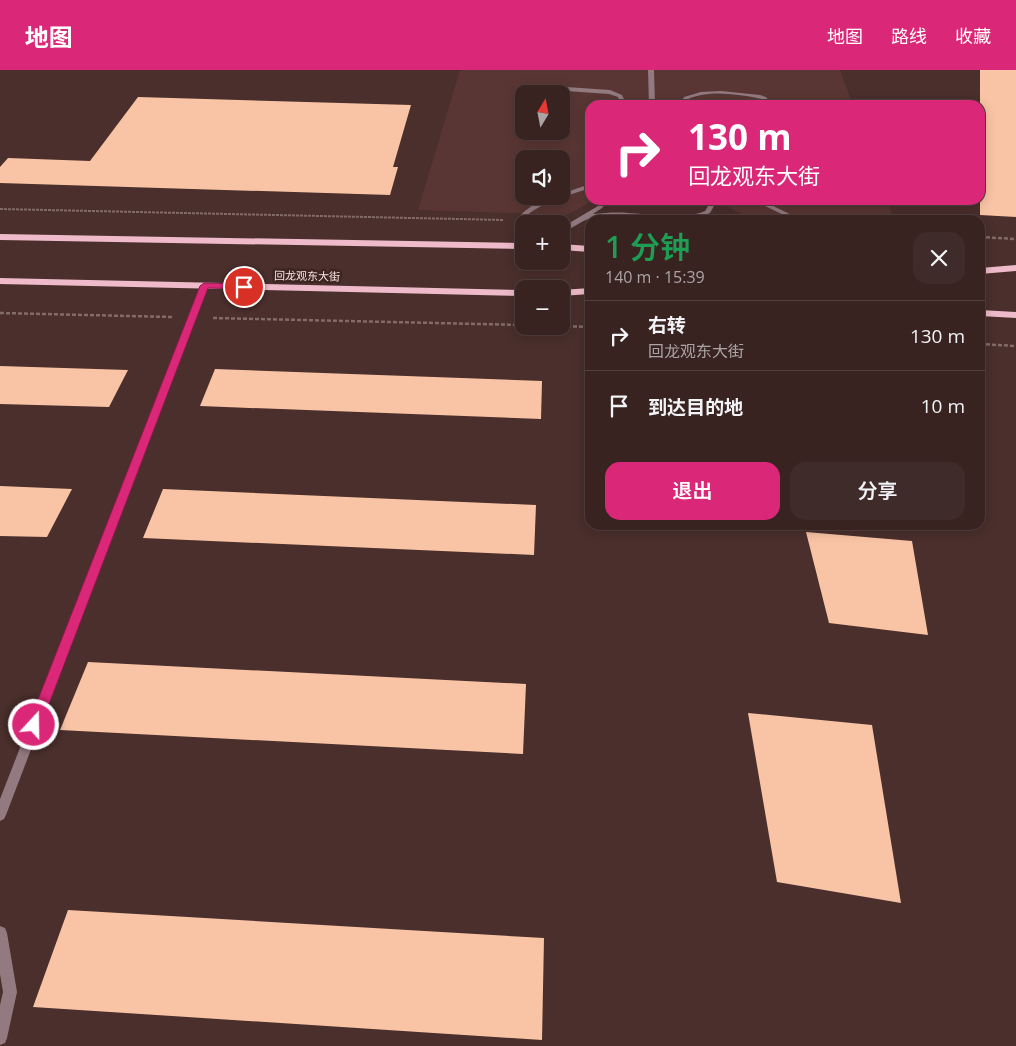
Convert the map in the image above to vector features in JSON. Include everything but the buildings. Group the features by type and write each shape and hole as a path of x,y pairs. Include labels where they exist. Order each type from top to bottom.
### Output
{"main road":[{"path":"0,237 515,245"},
{"path":"570,248 585,249"},
{"path":"985,267 1016,268"},
{"path":"985,271 1016,268"},
{"name":"回龙观东大街","path":"0,281 515,293"},
{"path":"570,293 585,292"},
{"path":"570,294 585,295"},
{"path":"985,313 1016,315"}],"street":[{"path":"651,70 652,100"},
{"path":"570,89 610,92 620,96 622,100"},
{"path":"685,100 689,96 704,94 758,96 765,100"},
{"path":"570,193 585,188"},
{"path":"524,215 529,210 540,205"},
{"path":"587,215 602,205"},
{"path":"700,215 708,212 710,205"},
{"path":"766,205 788,215"},
{"path":"604,215 637,215"},
{"path":"570,225 585,216"},
{"path":"577,221 585,219"},
{"path":"0,815 204,286"},
{"path":"0,933 10,992 0,1038"}],"path":[{"path":"0,209 512,220"},
{"path":"985,237 1016,239"},
{"path":"0,313 515,325"},
{"path":"570,326 585,327"},
{"path":"985,344 1016,346"}],"shaded area":[{"path":"460,70 840,70 851,100 585,100 585,205 567,215 418,210"},
{"path":"725,205 889,205 892,215 744,215"}],"route":[{"path":"34,725 204,286 244,287"}]}
